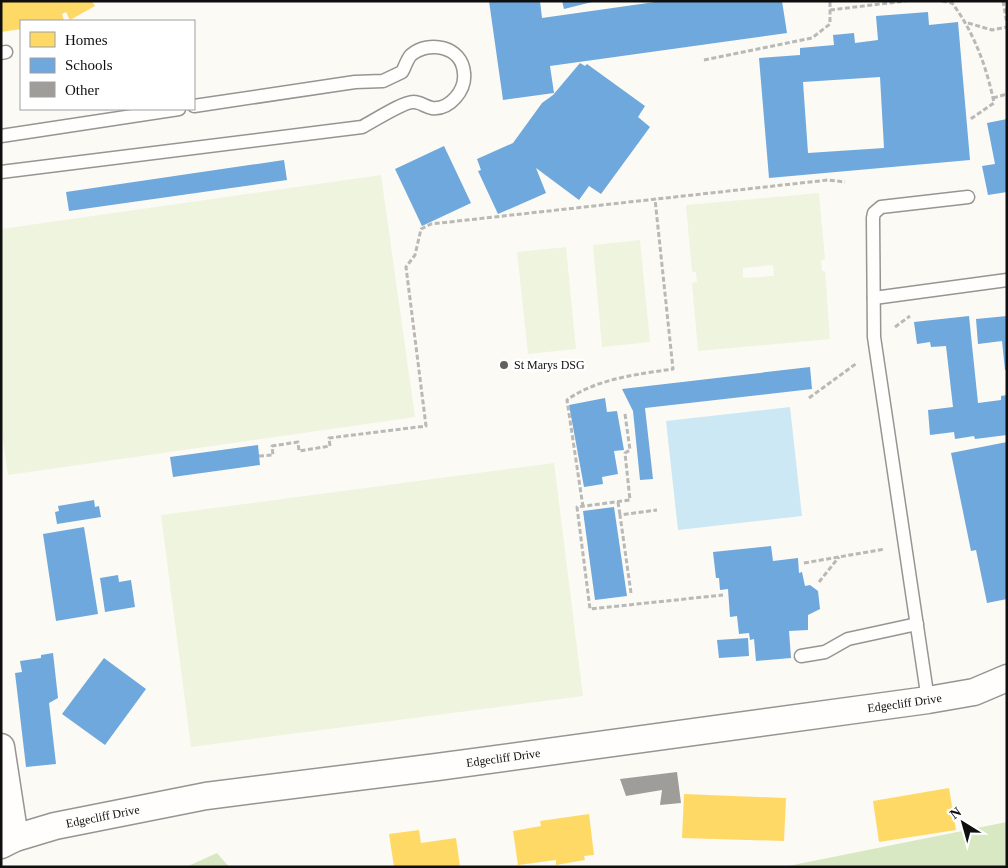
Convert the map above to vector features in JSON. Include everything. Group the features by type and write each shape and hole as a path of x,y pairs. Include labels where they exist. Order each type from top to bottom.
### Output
{"street":[{"name":"Edgecliff Drive","path":"8,842 110,814 206,796 476,762 928,700 974,692 1007,678"},
{"path":"1,747 8,842"}],"lane":[{"path":"1,172 362,127 399,106 414,102 433,108 450,103 462,90 464,72 457,56 442,46 425,47 410,56 402,72 383,81 355,82 195,106"},
{"path":"1,136 172,110"},
{"path":"928,700 874,337 873,218 877,209 887,206 968,198"},
{"path":"874,298 1007,280"},
{"path":"801,656 825,652 848,639 916,624"}],"path":[{"path":"704,60 812,38 830,24 830,1"},
{"path":"830,10 906,1"},
{"path":"942,1 952,3 968,23 993,98 994,103 969,120"},
{"path":"968,23 992,30 1007,26 1003,1"},
{"path":"993,98 1007,94"},
{"path":"259,456 273,455 272,446 298,442 300,451 330,446 329,438 426,426 406,266 415,255 421,229 431,224 828,180 844,182"},
{"path":"584,507 567,400 578,392 634,375 673,369 655,199"},
{"path":"893,332 908,316 918,315"},
{"path":"809,398 862,361"},
{"path":"625,414 630,450 625,453 630,500 577,507 590,609 723,595"},
{"path":"618,502 631,593"},
{"path":"620,514 656,510"},
{"path":"804,562 905,546"},
{"path":"819,582 839,557"}],"green space":[{"path":"381,175 415,417 8,475 1,426 1,229"},
{"path":"819,193 825,260 821,260 822,271 825,271 830,339 698,351 692,283 697,282 696,272 692,272 686,205","holes":["773,265 774,276 743,278 743,268"]},
{"path":"640,240 650,342 602,347 593,245"},
{"path":"566,247 576,349 528,354 517,252"},
{"path":"554,463 583,696 191,747 161,515"},
{"path":"1007,822 1007,867 783,867"},
{"path":"217,853 229,867 186,867"}],"water":[{"path":"790,407 802,516 678,530 666,421"}],"building: Homes":[{"path":"1,1 92,1 95,6 70,20 66,12 62,14 64,20 20,20 20,29 1,32"},
{"path":"949,788 956,830 879,842 873,801"},
{"path":"684,794 786,798 784,841 682,838"},
{"path":"589,814 594,855 584,856 585,860 556,865 556,860 518,865 513,831 541,826 540,821"},
{"path":"419,830 421,843 456,838 460,867 394,867 389,834"}],"building: Schools":[{"path":"489,1 540,1 542,18 662,1 782,1 787,33 550,66 554,93 503,100"},
{"path":"562,1 592,1 592,2 564,9"},
{"path":"928,12 929,25 958,22 970,160 769,178 759,58 800,55 800,48 834,45 833,35 854,33 855,43 878,40 876,16","holes":["880,77 884,148 808,153 803,82"]},
{"path":"580,63 585,66 587,64 645,106 638,117 650,127 601,194 589,186 579,200 536,168 546,193 498,214 478,171 481,170 477,159 513,143 542,103 553,95"},
{"path":"1007,119 1007,192 988,195 982,166 995,164 987,123"},
{"path":"444,146 471,203 422,226 395,169"},
{"path":"284,160 287,180 69,211 66,192"},
{"path":"969,316 978,403 1001,400 1001,396 1007,395 1007,435 975,439 974,436 955,439 954,432 930,435 928,410 953,407 946,346 931,347 930,342 917,344 914,322"},
{"path":"1007,316 1007,370 1005,370 1002,341 978,344 976,319"},
{"path":"810,367 812,389 645,408 653,479 640,480 633,411 622,389"},
{"path":"605,398 607,412 617,411 624,450 614,451 618,474 602,477 603,484 584,487 569,405"},
{"path":"1007,442 1007,599 987,603 976,550 971,551 951,453"},
{"path":"258,445 260,465 173,477 170,457"},
{"path":"94,500 95,507 99,506 101,517 57,524 55,512 59,511 58,506"},
{"path":"614,507 627,596 595,600 583,511"},
{"path":"84,527 98,614 56,621 43,534"},
{"path":"771,546 773,561 798,558 799,573 802,572 805,586 810,585 818,591 820,609 808,615 808,630 789,631 791,658 756,661 754,639 750,640 749,633 739,634 737,616 730,617 728,589 720,590 719,578 716,578 713,552"},
{"path":"118,575 119,582 131,580 135,607 105,612 100,578"},
{"path":"748,638 749,656 719,658 717,640"},
{"path":"53,653 58,698 49,703 56,764 26,767 15,673 22,672 20,661 41,658 41,655"},
{"path":"104,658 146,689 105,745 62,714"}],"building: Other":[{"path":"677,772 681,803 660,805 662,790 626,796 620,779"}],"place":[{"name":"St Marys DSG","path":"504,365"}]}
